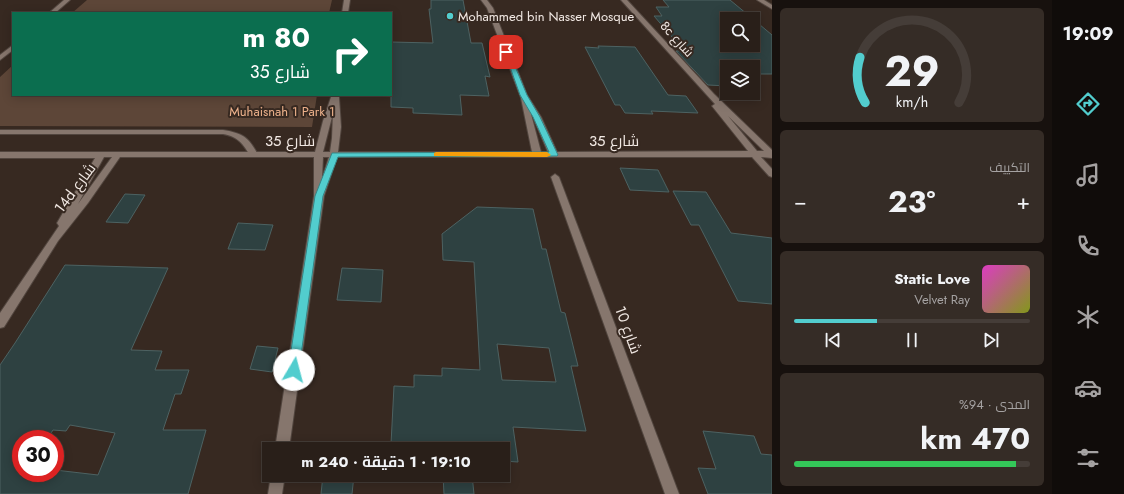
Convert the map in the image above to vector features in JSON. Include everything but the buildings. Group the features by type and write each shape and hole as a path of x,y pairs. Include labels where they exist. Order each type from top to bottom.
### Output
{"street":[{"path":"53,12 68,0"},
{"path":"345,12 346,0"},
{"path":"484,0 490,8"},
{"path":"489,0 490,8 523,95 536,117 554,155"},
{"name":"8c شارع","path":"624,0 710,96 772,154"},
{"path":"760,0 771,6"},
{"path":"765,0 771,6"},
{"path":"0,58 12,48"},
{"path":"523,95 537,154"},
{"path":"283,442 319,196 335,155 337,120 335,96"},
{"path":"319,196 316,175 318,155 335,96"},
{"name":"8c شارع","path":"710,96 729,124 772,174"},
{"path":"0,137 4,132 222,132 241,137 248,142 254,155"},
{"name":"شارع 35","path":"0,155 772,154"},
{"name":"14d شارع","path":"55,238 73,200 101,155"},
{"name":"14d شارع","path":"0,322 55,238 85,201 118,155"},
{"name":"شارع 10","path":"555,178 672,494"},
{"path":"275,494 277,482"}],"green space":[{"path":"87,0 332,0 329,12 73,12"},
{"name":"Muhaisnah 1 Park 1","path":"12,66 12,96 317,96 312,127 0,126 0,77"}],"slow traffic":[{"path":"436,155 547,155"}],"place":[{"name":"Mohammed bin Nasser Mosque","path":"450,16"}],"route":[{"path":"294,370 319,196 335,155 554,155 536,117 523,95 506,52"}]}
